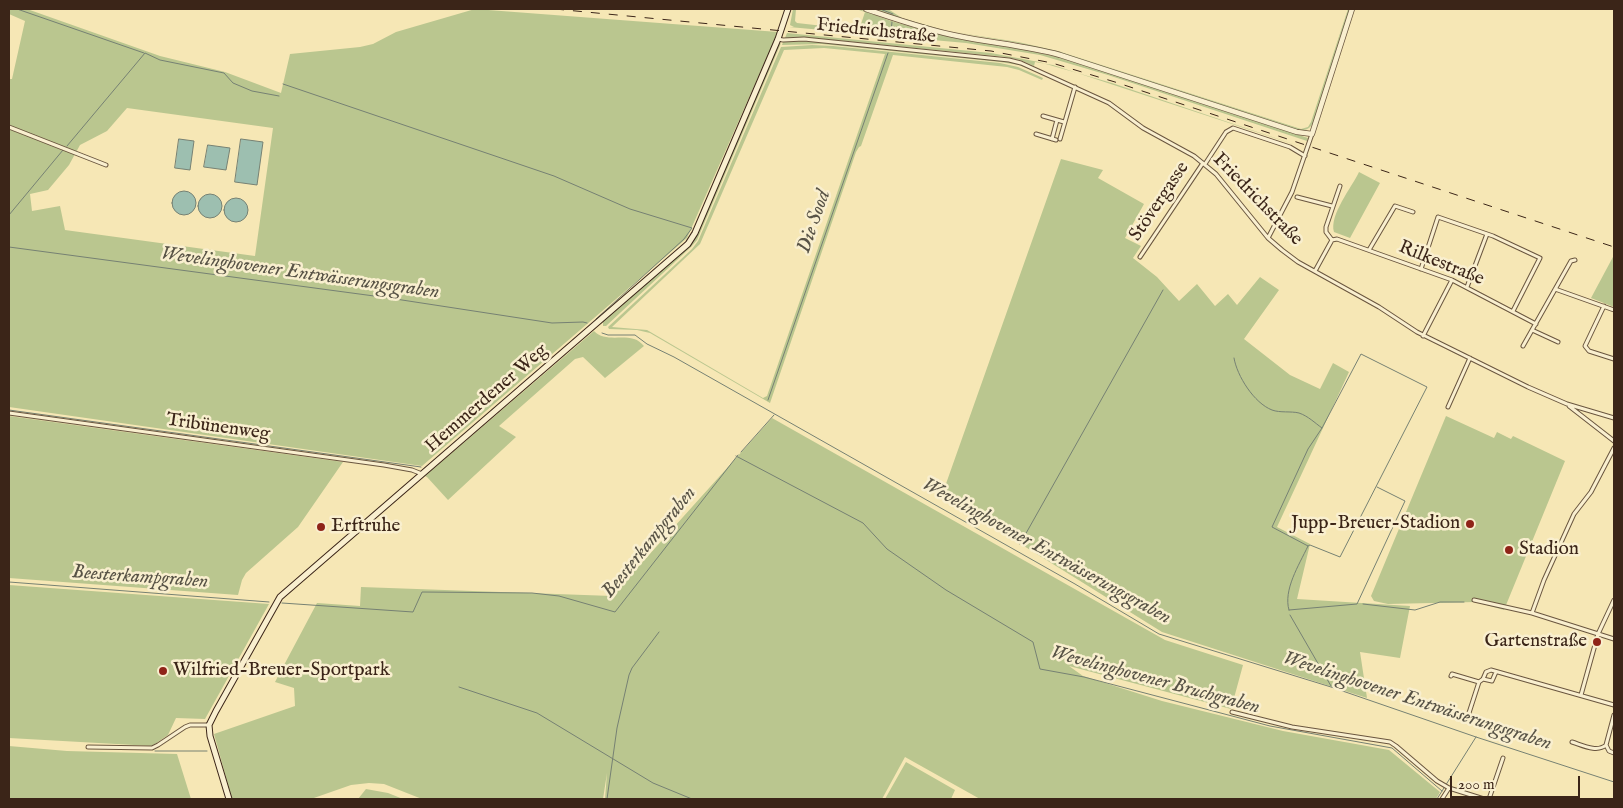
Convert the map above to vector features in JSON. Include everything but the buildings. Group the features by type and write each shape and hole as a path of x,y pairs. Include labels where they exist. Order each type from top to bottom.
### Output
{"main road":[{"name":"Hemmerdener Weg","path":"209,725 278,598 688,244 695,233 778,39 788,9"},
{"path":"209,725 209,733 229,799"}],"street":[{"path":"866,9 935,31 1051,53 1297,132 1312,134"},
{"path":"1268,238 1290,197 1352,9"},
{"name":"Friedrichstraße","path":"778,39 803,38 1006,59 1042,72 1110,103 1143,128 1204,163 1218,176 1268,238 1286,254 1371,302 1423,336 1520,384 1567,404 1614,418"},
{"path":"1056,139 1064,122 1075,87"},
{"path":"1043,116 1064,122"},
{"path":"1056,139 1058,120"},
{"path":"9,127 106,165"},
{"name":"Stövergasse","path":"1140,257 1226,132 1234,128 1290,147 1305,156"},
{"path":"1036,134 1056,139"},
{"path":"1315,271 1332,240 1326,228 1340,186"},
{"path":"1297,197 1332,206"},
{"path":"1369,250 1395,206 1414,212"},
{"path":"1421,269 1438,217 1487,234 1540,258 1513,311"},
{"path":"1467,287 1487,234"},
{"name":"Rilkestraße","path":"1332,240 1337,239 1452,280 1536,324"},
{"path":"1524,346 1571,261 1575,260"},
{"path":"1423,336 1452,280"},
{"path":"1555,289 1614,310"},
{"path":"1604,306 1585,346 1589,351 1614,360"},
{"path":"1532,330 1558,342"},
{"path":"1448,407 1470,358"},
{"path":"1567,404 1614,441"},
{"path":"1589,420 1592,412"},
{"name":"Tribünenweg","path":"9,413 384,465 412,470 422,474"},
{"path":"1532,613 1545,576 1574,514 1591,492 1614,448"},
{"path":"1474,600 1532,613 1614,639"},
{"path":"1581,696 1598,634 1614,600"},
{"path":"1468,716 1481,681 1488,671 1614,705"},
{"path":"1451,676 1452,674 1481,681 1492,680 1496,672"},
{"path":"1232,712 1292,727 1390,742 1448,788 1484,799"},
{"path":"1614,715 1606,745 1609,751 1614,753"},
{"path":"88,747 152,748 188,726 209,725"},
{"path":"1572,742 1597,749 1606,745"},
{"path":"1489,799 1503,758"},
{"path":"1442,799 1448,788"}],"green space":[{"path":"9,9 27,9 160,56 225,72 281,93 290,54 373,44 396,32 475,9 778,32 687,238 422,466 9,407 9,79 12,79 25,21 9,14","holes":["127,108 273,128 255,256 65,230 60,206 32,211 30,194 48,190 69,165 80,145 107,131"]},
{"path":"793,9 796,9 795,21 797,23 859,30 865,12 856,9 859,9 891,21 930,32 1066,59 1308,138 1307,141 1108,75 1040,55 966,43 789,27 794,27 790,25"},
{"path":"872,9 888,9 902,18 947,31 915,23"},
{"path":"1348,9 1350,9 1313,123 1309,128 1303,130 1061,53 1018,43 947,31 1018,42 1058,51 1301,129 1308,127 1311,122"},
{"path":"787,33 991,53 1045,64 1035,62 1034,66 1006,57 804,37 785,38"},
{"path":"805,41 1000,60 1019,64 1044,75 1019,65 1000,62 822,44 782,45 783,42"},
{"path":"781,43 697,240 606,326 603,326 603,321 687,248"},
{"path":"833,46 1000,63 1018,67 1043,78 1042,80 1007,67 893,55 861,146 856,152 770,403 650,333 637,330 609,329 608,327 692,249 698,241 781,47","holes":["824,48 885,54 767,396 763,398 647,330 612,327 700,244 784,50"]},
{"path":"1045,64 1053,65 1078,73"},
{"path":"1078,73 1112,83 1305,148"},
{"path":"1061,159 1103,170 1098,178 1144,204 1125,238 1141,246 1133,258 1157,277 1179,301 1197,284 1215,306 1228,294 1237,305 1260,277 1279,290 1244,339 1290,375 1320,389 1333,363 1349,372 1277,527 1310,544 1297,599 1410,606 1400,658 1360,652 1367,698 1162,632 942,495"},
{"path":"1359,172 1380,183 1350,238 1334,232 1333,225 1342,201"},
{"path":"1614,255 1614,307 1591,298"},
{"path":"594,331 608,337 634,339 644,346 605,378 583,357 575,359 499,426 516,437 448,500 425,476"},
{"path":"9,416 343,462 298,527 246,573 238,595 9,578"},
{"name":"Jupp-Breuer-Stadion","path":"1446,416 1494,438 1497,432 1511,439 1513,436 1565,461 1504,610 1476,602 1388,604 1374,601 1371,596"},
{"path":"772,418 1165,640 1243,665 1231,709 1069,666 1083,676 1162,701 1283,731 1389,750 1440,792 1436,799 980,799 905,757 882,799 605,799 607,773 603,799 422,799 384,784 369,783 351,785 311,799 232,799 214,734 295,706 294,688 275,682 317,603 360,606 361,587 612,596"},
{"name":"Wilfried-Breuer-Sportpark","path":"9,585 269,604 205,719 176,718 168,735 152,746 9,738"},
{"path":"9,746 67,751 177,754 191,799 9,799"},
{"path":"906,762 955,790 951,799 885,799"},
{"path":"366,789 388,793 403,799 358,799"}],"shaded area":[{"path":"179,139 194,141 190,170 175,168"},
{"path":"241,139 263,142 257,185 235,182"},
{"path":"208,145 230,148 226,170 204,167"},
{"path":"184,191 192,195 196,203 192,211 184,215 176,211 172,203 176,195"},
{"path":"210,194 218,198 222,206 218,214 210,218 202,214 198,206 202,198"},
{"path":"236,198 244,202 248,210 244,218 236,222 228,218 224,210 228,202"}],"waterway":[{"path":"17,9 144,53"},
{"name":"Die Sood","path":"880,9 893,14"},
{"name":"Die Sood","path":"891,32 892,22"},
{"path":"67,146 145,53 160,60 224,73 233,83 252,91 279,96"},
{"name":"Die Sood","path":"768,400 888,53"},
{"path":"283,84 554,176 630,209 692,228 684,239 596,319"},
{"path":"9,215 63,150"},
{"name":"Wevelinghovener Entwässerungsgraben","path":"9,247 389,298 552,323 587,323"},
{"path":"1020,544 1163,290"},
{"name":"Wevelinghovener Entwässerungsgraben","path":"602,333 608,335 635,335 647,344 674,357 1075,584 1159,634 1331,687 1614,782"},
{"path":"1308,546 1310,545 1340,557 1427,387 1361,354 1322,428"},
{"path":"1234,358 1247,388 1265,406 1272,410 1302,414 1322,428 1308,449 1272,527 1308,546 1296,569 1290,586 1288,594 1289,610"},
{"path":"9,410 421,467"},
{"name":"Beesterkampgraben","path":"741,452 774,415"},
{"name":"Beesterkampgraben","path":"282,603 413,612 422,592 532,593 559,596 615,612 738,455"},
{"name":"Wevelinghovener Bruchgraben","path":"736,456 863,523 887,549 946,590 1033,642 1040,669 1084,677 1270,726 1392,748 1442,791"},
{"path":"1289,610 1357,604 1405,501 1377,487"},
{"name":"Beesterkampgraben","path":"9,582 269,602"},
{"path":"1363,604 1415,610 1440,602 1464,602"},
{"path":"1290,615 1331,686"},
{"path":"607,799 617,728 629,675 632,668 659,632"},
{"path":"459,687 537,713 653,783 692,799"},
{"path":"1437,799 1476,737"},
{"path":"155,751 207,751"}],"railway":[{"path":"555,9 991,51 1052,63 1115,82 1614,247"}],"place":[{"name":"Jupp-Breuer-Stadion","path":"1470,524"},
{"name":"Erftruhe","path":"321,527"},
{"name":"Stadion","path":"1509,550"},
{"name":"Gartenstraße","path":"1597,642"},
{"name":"Wilfried-Breuer-Sportpark","path":"163,671"}]}
